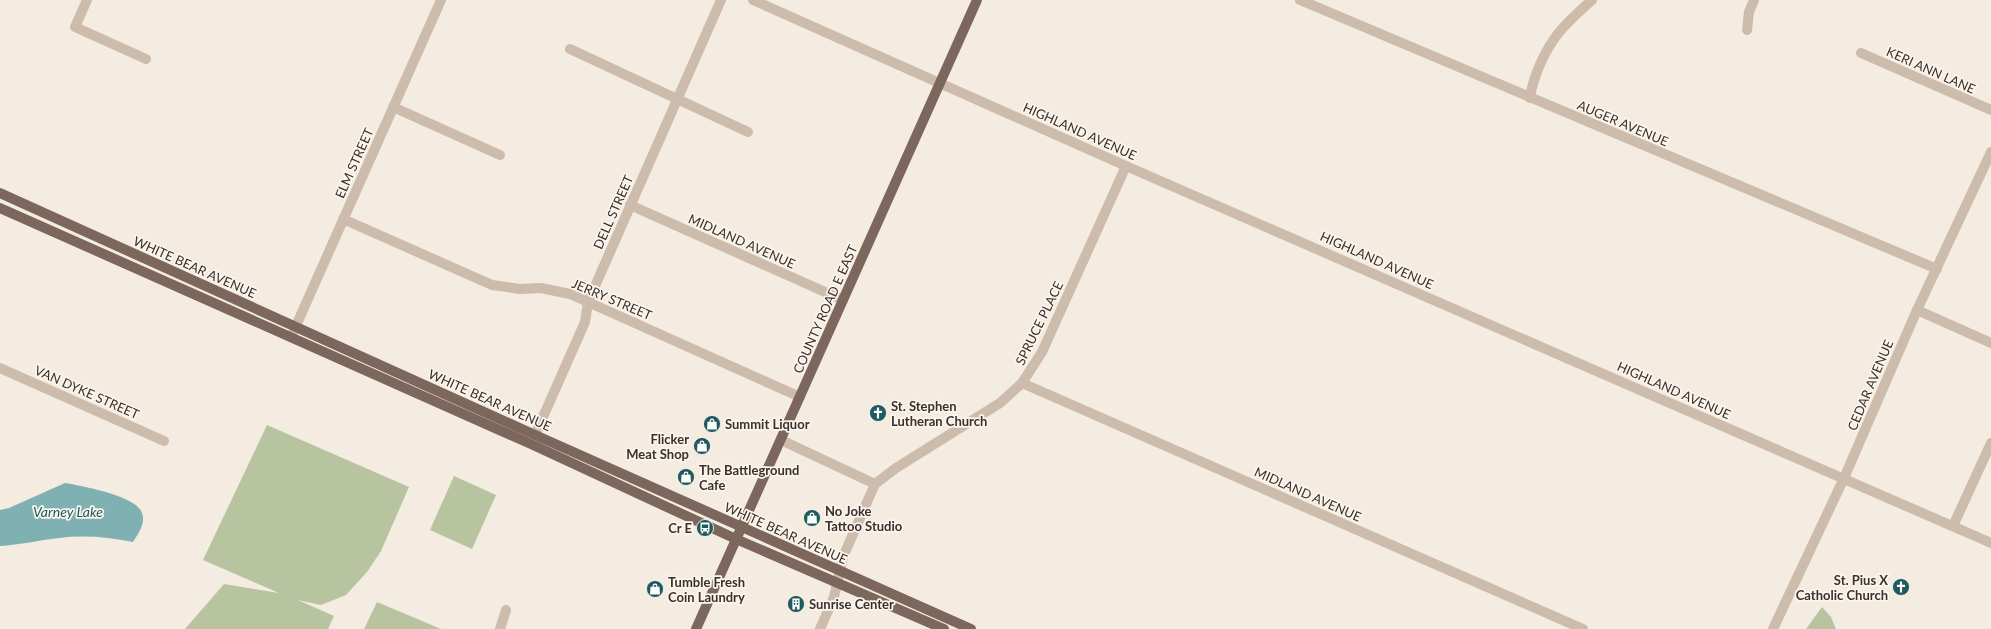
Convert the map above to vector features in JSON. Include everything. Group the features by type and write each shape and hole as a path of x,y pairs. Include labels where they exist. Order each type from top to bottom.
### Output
{"main road":[{"name":"COUNTY ROAD E EAST","path":"696,629 977,0"},
{"name":"WHITE BEAR AVENUE","path":"0,194 838,571 971,629"},
{"name":"WHITE BEAR AVENUE","path":"0,208 531,444 736,539 944,629"}],"street":[{"path":"87,0 75,27 146,59"},
{"name":"ELM STREET","path":"291,337 441,0"},
{"name":"DELL STREET","path":"535,435 585,322 588,302 721,0"},
{"name":"HIGHLAND AVENUE","path":"753,0 1126,166 1991,542"},
{"name":"AUGER AVENUE","path":"1300,0 1361,24 1530,98 1937,268"},
{"path":"1530,98 1532,86 1550,45 1564,28 1592,0"},
{"path":"1747,30 1748,12 1754,0"},
{"path":"570,49 678,98 748,132"},
{"name":"KERI ANN LANE","path":"1861,53 1991,110"},
{"path":"393,107 500,155"},
{"name":"CEDAR AVENUE","path":"1773,629 1844,478 1917,310 1991,152"},
{"name":"SPRUCE PLACE","path":"820,629 834,597 838,571 843,557 875,484 896,468 1000,403 1022,383 1042,352 1126,166"},
{"name":"MIDLAND AVENUE","path":"630,205 843,300"},
{"name":"JERRY STREET","path":"343,219 492,285 507,288 556,290 588,302 800,397"},
{"path":"1917,310 1991,343"},
{"name":"VAN DYKE STREET","path":"0,368 164,441"},
{"name":"MIDLAND AVENUE","path":"1022,383 1583,629"},
{"path":"781,440 875,484"},
{"path":"1953,526 1991,443"},
{"path":"500,629 506,610"}],"green space":[{"path":"267,425 409,487 381,551 367,572 346,595 321,605 298,600 334,616 328,629 185,629 224,584 279,593 203,560"},
{"path":"454,476 496,495 472,549 430,530"},
{"path":"377,602 441,629 364,629"},
{"path":"1822,607 1831,617 1836,629 1806,629"}],"water":[{"name":"Varney Lake","path":"65,483 108,493 120,497 138,507 142,513 143,521 141,529 133,542 105,538 68,537 0,546 0,510 9,508"}],"place":[{"name":"St. Stephen Lutheran Church","path":"878,413"},
{"name":"Summit Liquor","path":"712,424"},
{"name":"Flicker Meat Shop","path":"702,446"},
{"name":"The Battleground Cafe","path":"686,477"},
{"name":"No Joke Tattoo Studio","path":"812,518"},
{"name":"Cr E","path":"705,528"},
{"name":"St. Pius X Catholic Church","path":"1901,587"},
{"name":"Tumble Fresh Coin Laundry","path":"655,589"},
{"name":"Sunrise Center","path":"796,604"}]}
